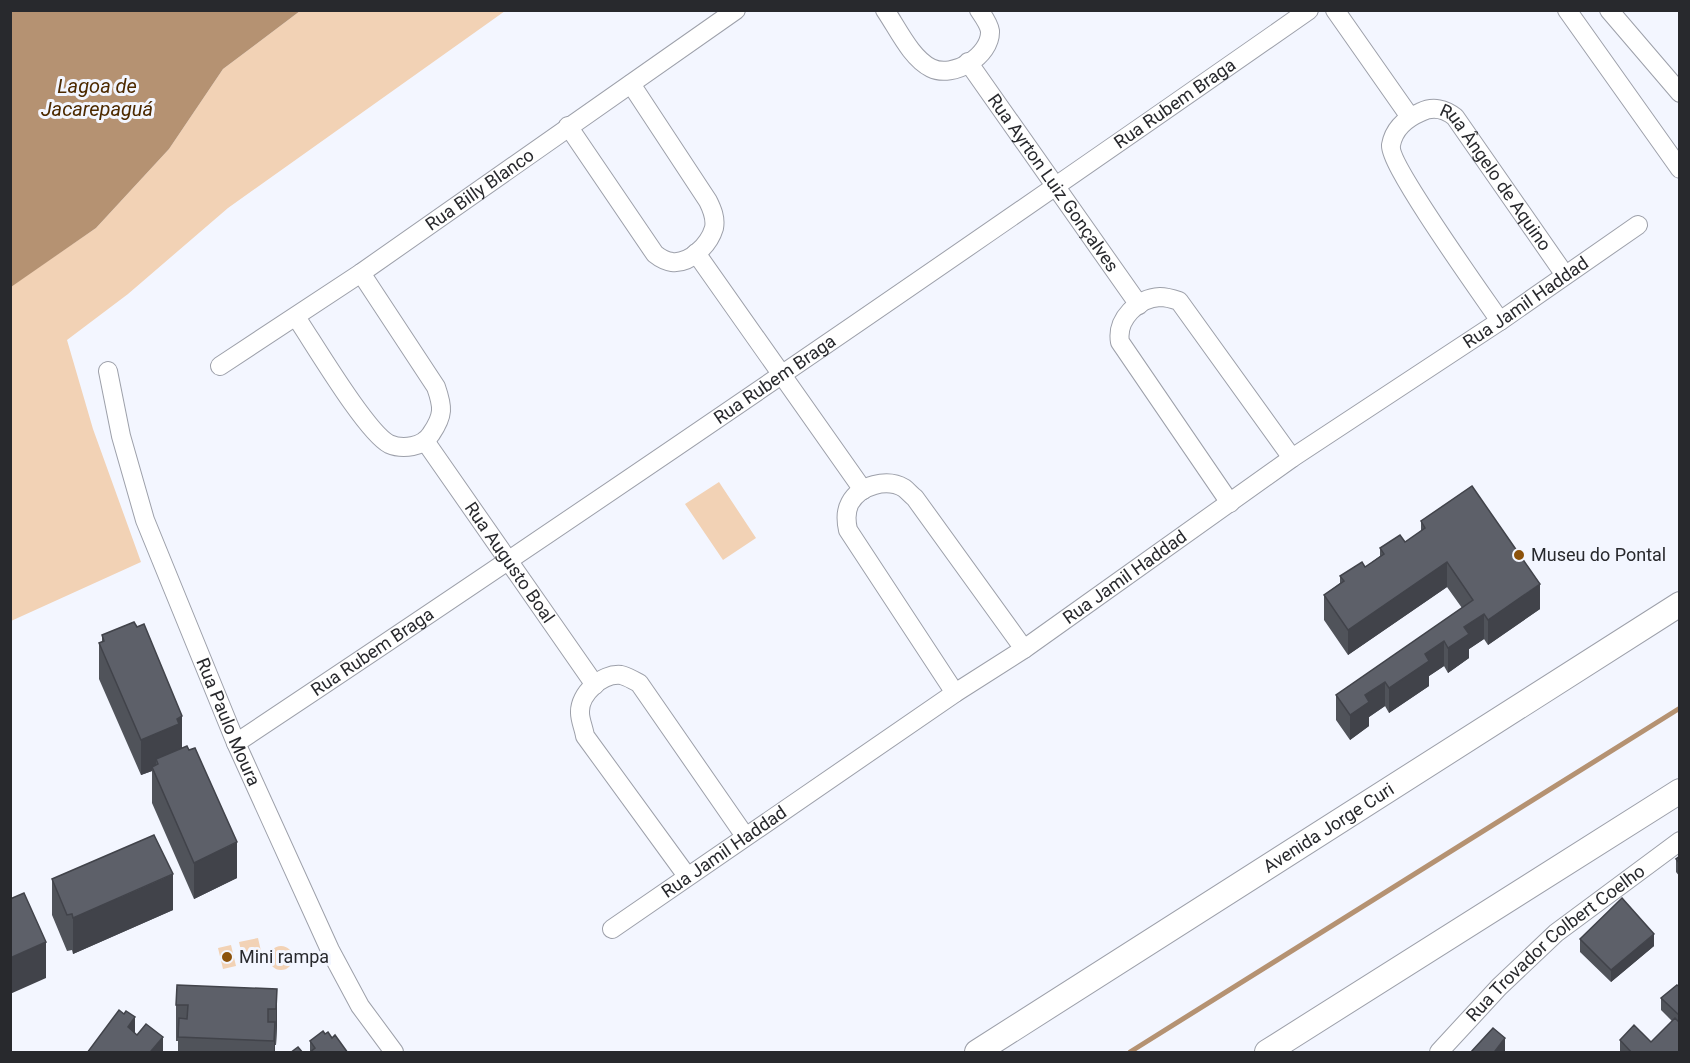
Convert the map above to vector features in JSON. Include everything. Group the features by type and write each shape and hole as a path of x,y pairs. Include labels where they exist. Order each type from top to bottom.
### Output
{"street":[{"name":"Rua Billy Blanco","path":"220,366 361,273 736,10"},
{"path":"885,10 922,62 942,72 968,62 981,52 988,41 990,29 979,10"},
{"name":"Rua Rubem Braga","path":"236,743 783,376 1309,10"},
{"name":"Rua Ângelo de Aquino","path":"1335,10 1410,117"},
{"path":"1567,10 1680,169"},
{"path":"1609,10 1680,93"},
{"name":"Rua Ayrton Luiz Gonçalves","path":"968,62 1139,304"},
{"path":"568,126 655,254 664,260 673,262 688,259 708,240 714,228 714,214 708,201 631,84"},
{"name":"Rua Ângelo de Aquino","path":"1500,321 1409,187 1392,155 1391,145 1397,129 1410,117 1426,110 1440,109 1455,117 1565,275"},
{"name":"Rua Jamil Haddad","path":"612,929 955,693 1024,649 1292,458 1500,321 1638,225"},
{"path":"696,253 864,490"},
{"path":"296,317 359,411 376,432 388,443 400,447 425,441 441,419 442,405 436,387 361,273"},
{"path":"1230,503 1120,342 1119,333 1122,321 1139,304 1159,297 1179,301 1292,458"},
{"name":"Rua Paulo Moura","path":"108,371 121,436 145,520 236,743 330,950 360,1006 394,1053"},
{"name":"Rua Augusto Boal","path":"425,441 595,684"},
{"path":"955,693 848,530 846,518 850,502 864,490 877,484 890,484 904,488 915,498 1024,649"},
{"name":"Avenida Jorge Curi","path":"977,1053 1680,604"},
{"path":"687,876 585,736 579,712 583,696 595,684 606,678 621,675 639,683 745,836"},
{"path":"1267,1053 1294,1045 1680,791"},
{"name":"Rua Trovador Colbert Coelho","path":"1439,1053 1499,987 1556,933 1680,841"}],"shaded area":[{"path":"300,11 505,11 228,208 128,294 67,340 93,429 141,562 11,621 10,287 96,228 169,149 223,69"},
{"path":"719,482 756,538 723,560 685,504"},
{"path":"258,938 263,960 244,964 239,942"},
{"name":"Mini rampa","path":"231,945 236,966 223,969 218,948"},
{"path":"281,946 289,950 293,958 289,966 281,970 273,966 269,958 273,950"}],"water":[{"name":"Lagoa de Jacarepaguá","path":"11,10 300,11 223,69 169,149 96,228 11,287"}],"building":[{"path":"1472,486 1540,584 1488,620 1484,614 1464,627 1469,634 1448,648 1444,641 1425,654 1429,661 1389,688 1385,682 1365,695 1369,702 1350,715 1336,695 1473,600 1447,562 1348,630 1324,595 1344,581 1340,576 1362,562 1365,567 1384,554 1380,548 1400,535 1405,542 1425,528 1421,521"},
{"path":"134,622 137,627 144,624 182,716 177,719 179,724 141,740 99,643 104,641 102,635"},
{"path":"187,746 189,750 195,748 237,842 194,863 152,767 158,764 156,759"},
{"path":"154,835 173,874 73,918 72,914 67,915 52,879"},
{"path":"24,893 46,942 10,958 10,899"},
{"path":"1622,898 1654,934 1611,970 1580,939"},
{"path":"177,985 277,989 276,1009 268,1009 268,1022 275,1022 274,1041 178,1037 179,1018 187,1019 188,1005 176,1005"},
{"path":"1677,985 1680,987 1680,1016 1661,998"},
{"path":"119,1010 124,1014 126,1011 135,1017 128,1027 137,1035 146,1024 163,1037 151,1051 154,1053 87,1053"},
{"path":"1675,1018 1680,1023 1680,1053 1632,1053 1620,1040 1634,1025 1651,1042"},
{"path":"1493,1028 1505,1038 1495,1051 1496,1053 1470,1053"},
{"path":"323,1031 325,1034 328,1032 332,1038 335,1035 348,1053 309,1053 315,1048 310,1041"},
{"path":"298,1047 303,1053 290,1053"}],"waterway":[{"path":"1130,1052 1680,708"}],"place":[{"name":"Museu do Pontal","path":"1519,555"},
{"name":"Mini rampa","path":"227,957"}]}
